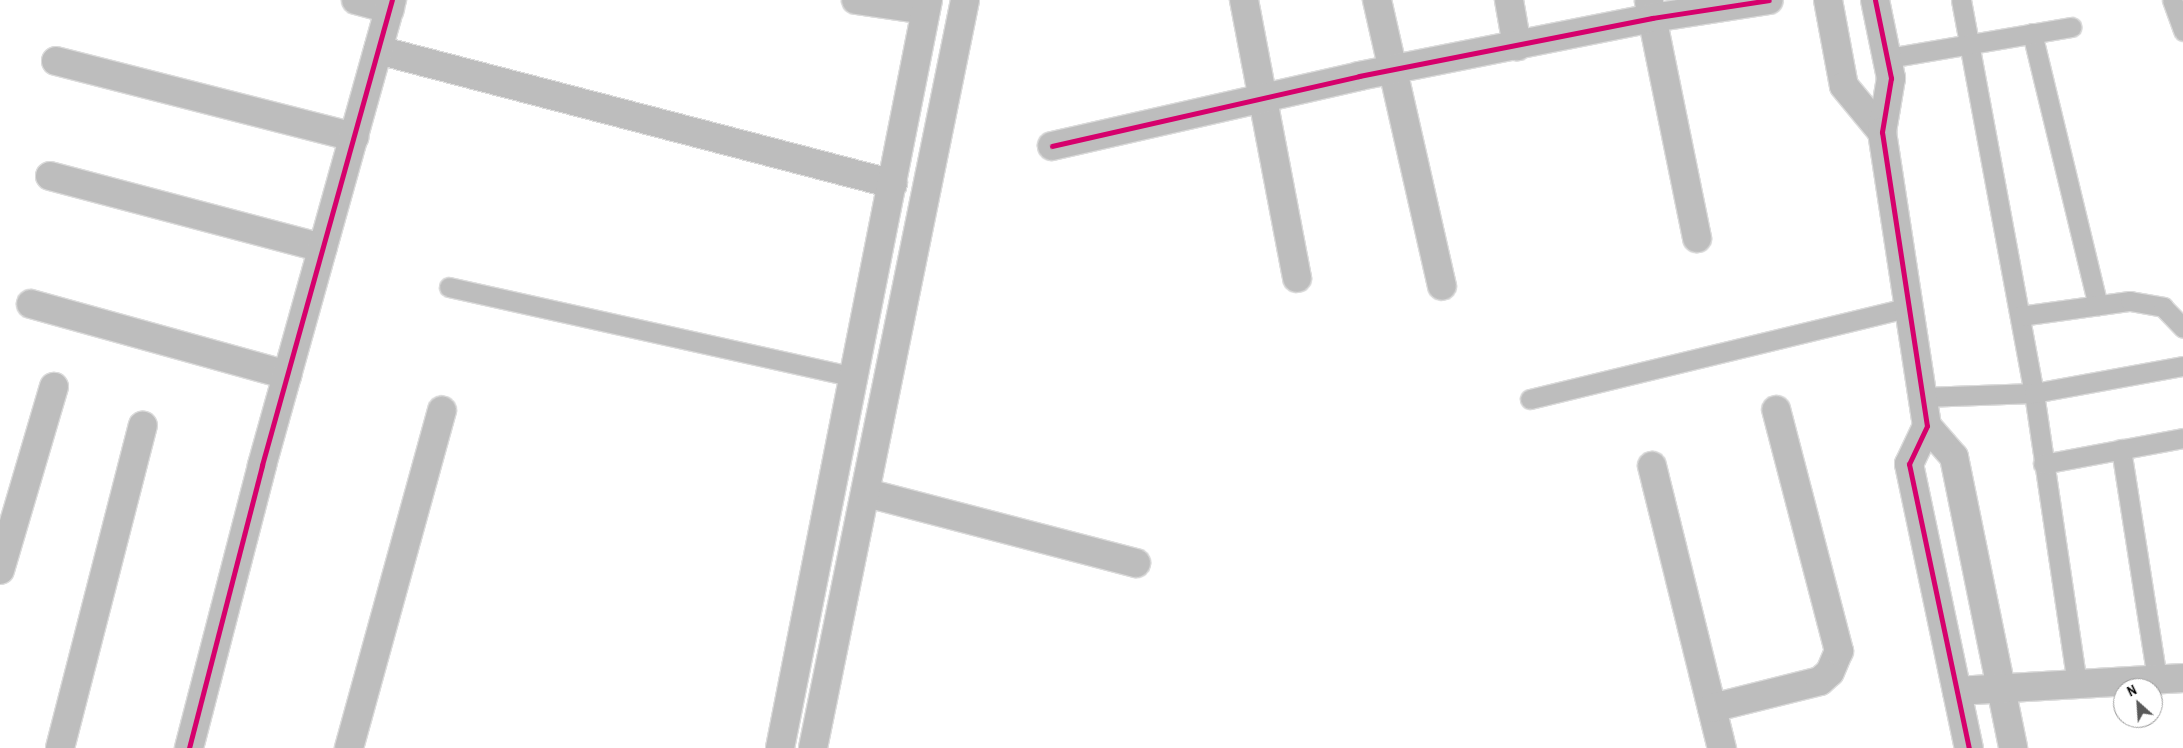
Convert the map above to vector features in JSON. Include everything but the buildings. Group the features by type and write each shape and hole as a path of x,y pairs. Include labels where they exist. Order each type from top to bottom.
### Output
{"street":[{"path":"189,748 287,375 391,4 356,0"},
{"path":"780,748 852,376 893,184 926,5 856,0"},
{"path":"814,748 965,0"},
{"path":"1244,0 1297,278"},
{"path":"1377,0 1442,286"},
{"path":"1508,0 1517,46"},
{"path":"1052,146 1393,69 1517,46 1651,9 1769,0"},
{"path":"1828,0 1844,86 1882,132"},
{"path":"1875,0 1892,78 1882,132 1927,426 1909,464 1969,748"},
{"path":"1651,9 1697,238"},
{"path":"378,50 893,184"},
{"path":"56,60 354,137"},
{"path":"50,176 323,248"},
{"path":"31,304 287,375"},
{"path":"0,570 54,387"},
{"path":"1712,708 1820,681 1830,672 1839,651 1776,410"},
{"path":"349,748 442,411"},
{"path":"60,748 143,425"},
{"path":"1927,426 1954,457 2013,748"},
{"path":"1652,466 1722,748"},
{"path":"867,493 1136,563"},
{"path":"1957,691 2000,690 2170,678"}],"lane":[{"path":"1961,0 2034,393 2076,684"},
{"path":"2172,0 2183,31"},
{"path":"1888,58 2071,27"},
{"path":"2032,33 2098,305"},
{"path":"449,286 852,376"},
{"path":"2020,316 2098,305 2150,303 2162,307 2183,328"},
{"path":"1530,399 1909,307"},
{"path":"1923,397 2034,393 2183,366"},
{"path":"2043,464 2183,438"},
{"path":"2121,448 2170,678"}],"cycle path":[{"path":"189,748 262,465 392,0"},
{"path":"1052,146 1359,76 1652,18 1769,0"},
{"path":"1875,0 1891,78 1882,132 1927,426 1909,464 1969,748"}]}
